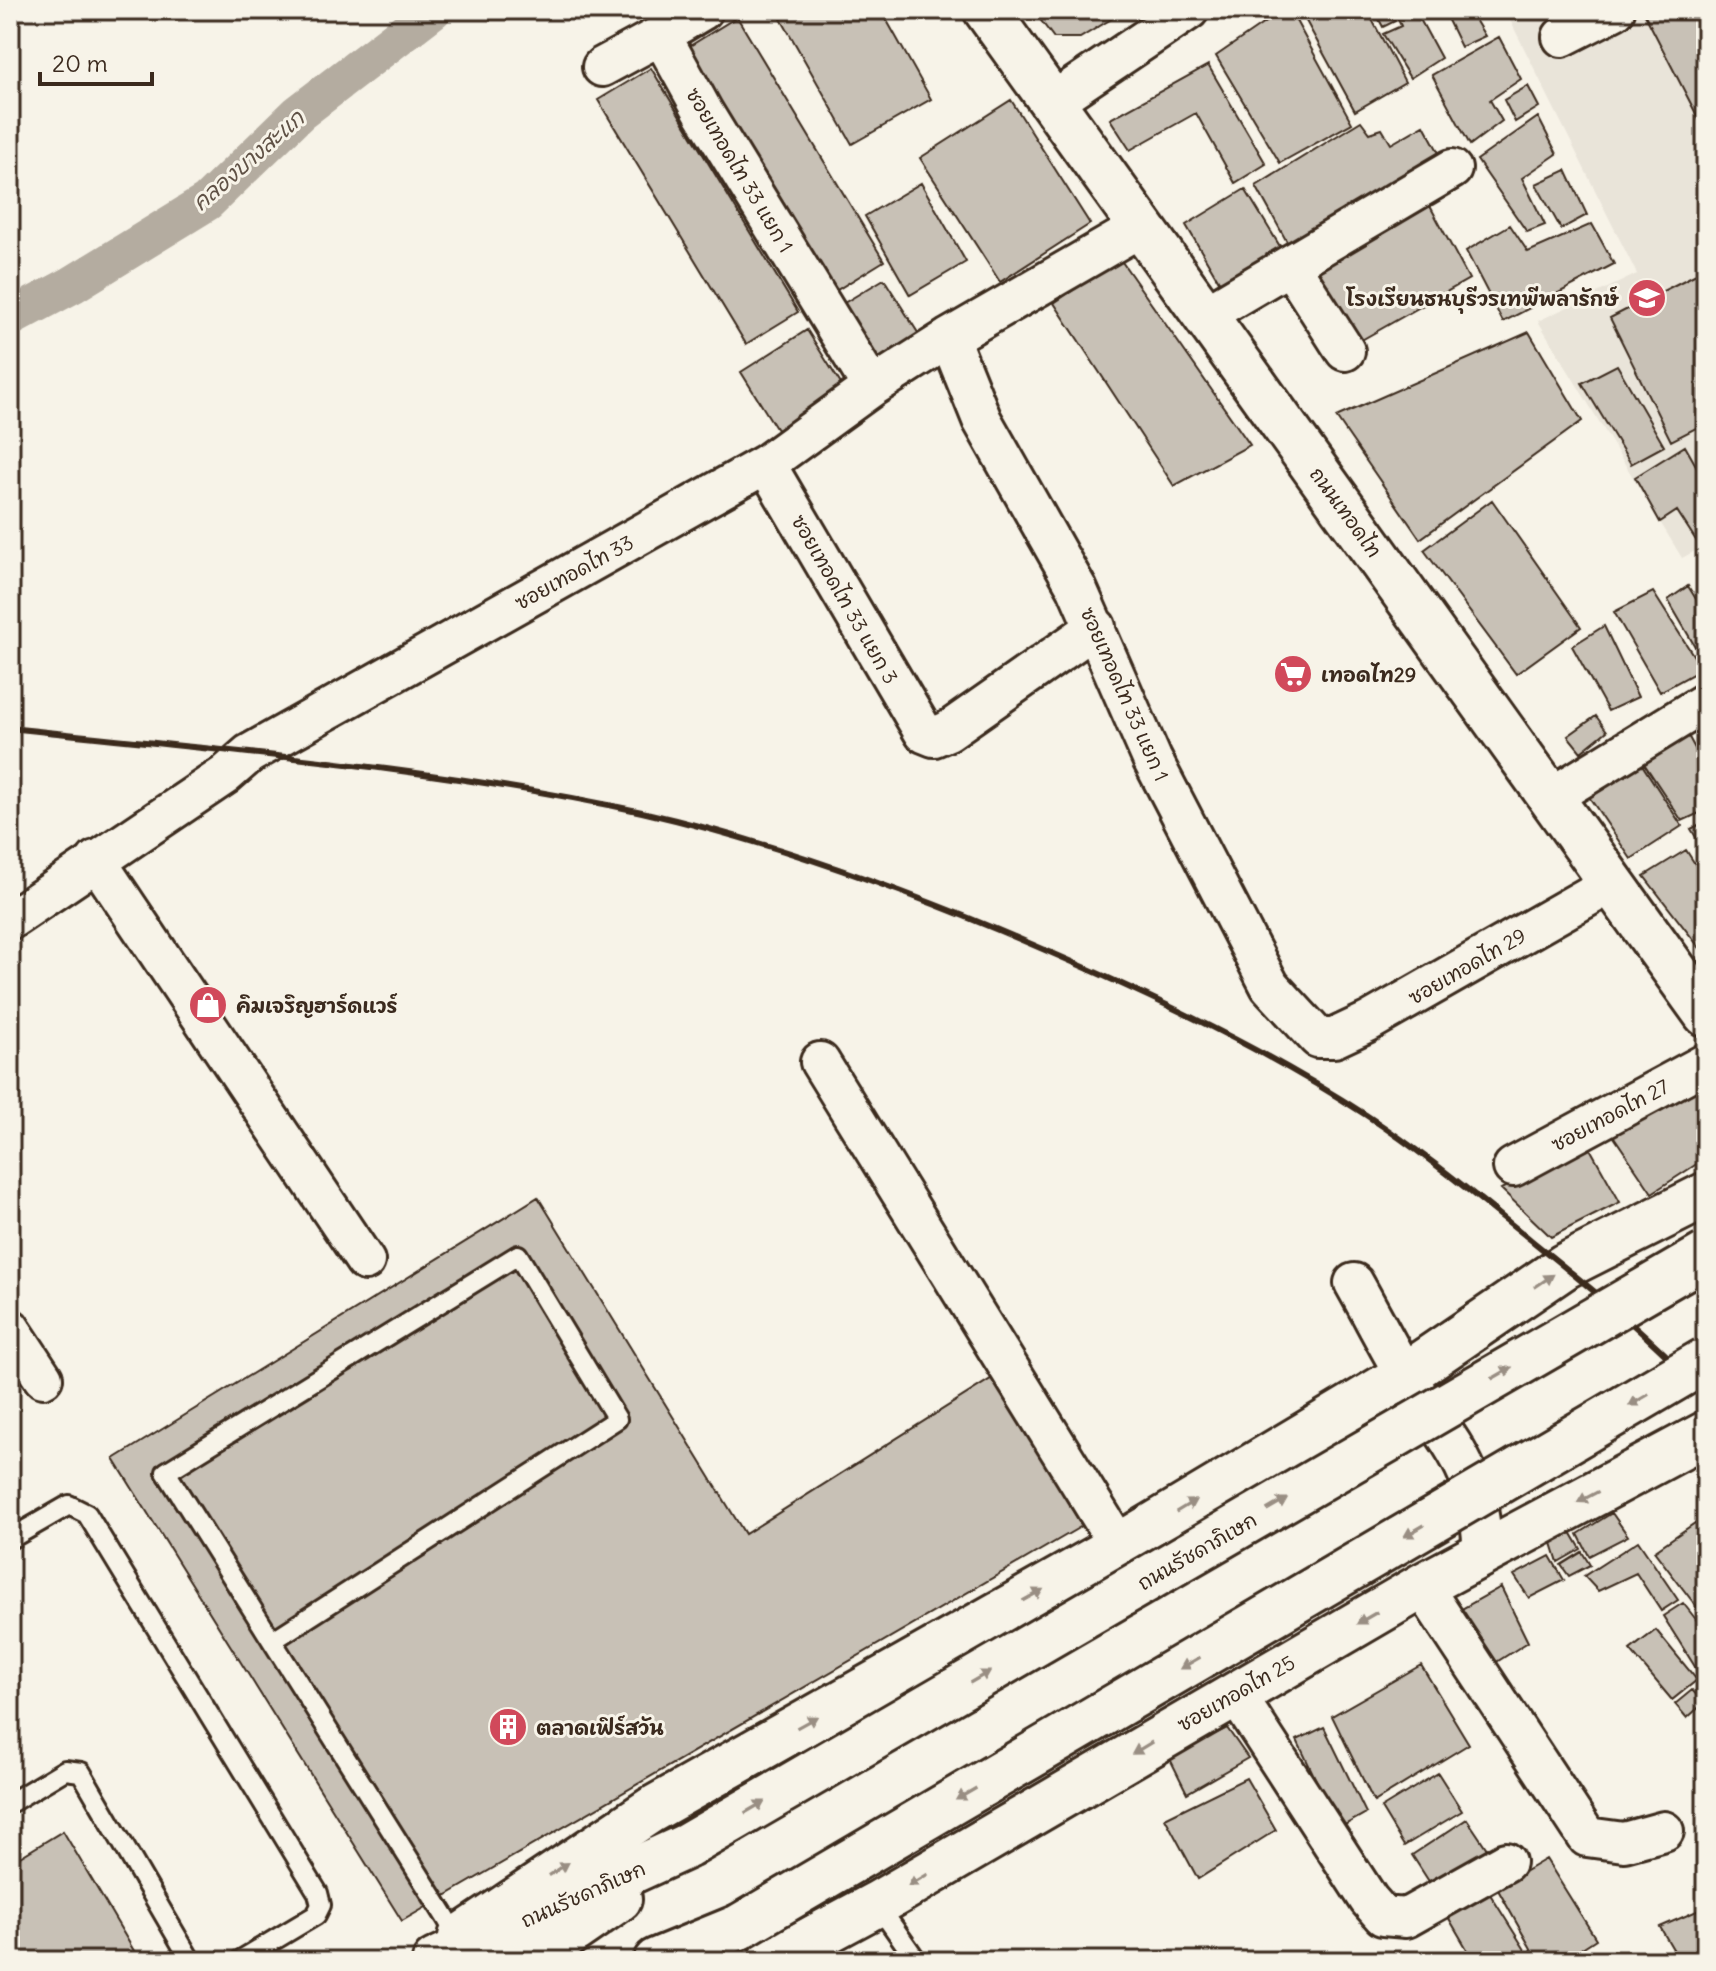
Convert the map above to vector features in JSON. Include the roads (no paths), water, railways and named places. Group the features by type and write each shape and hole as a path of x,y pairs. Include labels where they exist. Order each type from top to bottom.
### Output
{"main road":[{"name":"ถนนเทอดไท","path":"986,10 1706,1014"},
{"path":"440,1953 651,1810 1119,1546 1405,1375 1565,1266 1706,1195"},
{"name":"ถนนรัชดาภิเษก","path":"529,1961 687,1846 1706,1255"},
{"path":"688,1961 739,1927 1706,1360"},
{"name":"ซอยเทอดไท 25","path":"771,1961 877,1904 1422,1586 1706,1434"},
{"name":"ถนนรัชดาภิเษก","path":"440,1953 687,1846"},
{"path":"656,1961 739,1927"}],"street":[{"path":"602,67 703,10"},
{"path":"1052,102 1189,10"},
{"path":"1562,37 1615,10"},
{"name":"ซอยเทอดไท 33 แยก 1","path":"661,35 704,113 872,387"},
{"path":"1205,315 1452,169"},
{"name":"ซอยเทอดไท 33","path":"10,920 225,775 249,754 766,464 872,387 949,338 1141,227"},
{"path":"1290,265 1345,351"},
{"name":"ซอยเทอดไท 33 แยก 1","path":"949,338 982,420 1096,627 1152,759 1270,986 1318,1038"},
{"name":"ซอยเทอดไท 33 แยก 3","path":"766,464 924,733 934,737 948,731 1096,627"},
{"path":"1551,797 1706,702"},
{"path":"96,860 365,1261"},
{"name":"ซอยเทอดไท 29","path":"1318,1038 1334,1038 1368,1022 1612,883"},
{"path":"820,1062 1119,1546"},
{"name":"ซอยเทอดไท 27","path":"1513,1167 1706,1063"},
{"path":"1354,1283 1405,1375 1448,1434 1470,1474 1481,1513 1483,1552"},
{"path":"10,1328 43,1378"},
{"path":"1422,1586 1587,1837 1624,1842 1664,1831"},
{"path":"1235,1693 1369,1900 1383,1916 1406,1918 1506,1862"}],"lane":[{"path":"272,1641 617,1419 518,1255 166,1472 272,1641 440,1953"},
{"path":"10,1539 69,1505 87,1514 318,1893 321,1905 316,1915 239,1961"},
{"path":"10,1803 65,1770 81,1772 191,1961"},
{"path":"877,1904 917,1961"}],"waterway":[{"name":"คลองบางสะแก","path":"10,318 72,285 207,202 299,113 433,10"}],"railway":[{"path":"10,728 328,762 564,796 733,836 867,879 954,912 1093,971 1233,1038 1366,1115 1450,1176 1577,1277 1643,1334 1706,1396"}],"place":[{"name":"โรงเรียนธนบุรีวรเทพีพลารักษ์","path":"1647,298"},
{"name":"เทอดไท29","path":"1293,674"},
{"name":"คิมเจริญฮาร์ดแวร์","path":"208,1005"},
{"name":"ตลาดเฟิร์สวัน","path":"508,1727"}]}
